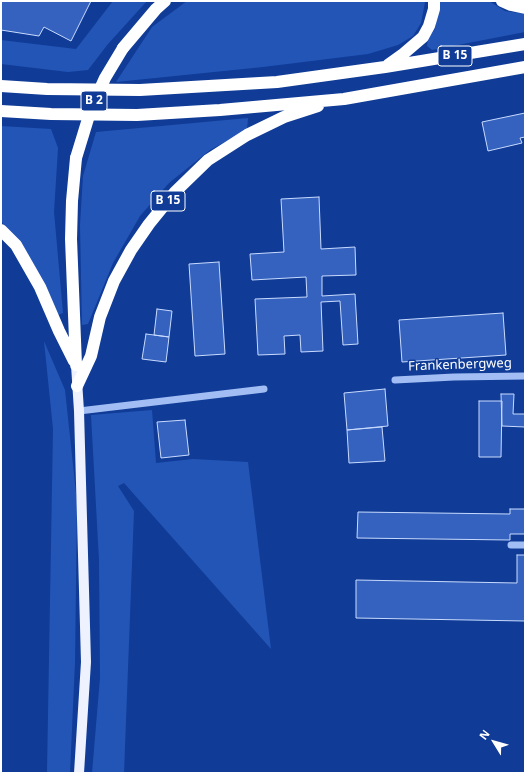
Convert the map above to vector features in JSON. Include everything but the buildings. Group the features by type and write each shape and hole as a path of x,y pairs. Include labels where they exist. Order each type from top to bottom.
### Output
{"highway":[{"name":"B 2","path":"76,365 71,239 72,201 76,158 91,109 123,48 156,9 166,1"},
{"name":"B 15","path":"385,67 402,55 422,37 429,26 434,9 434,1"},
{"path":"502,1 511,5 525,8"},
{"name":"B 15","path":"1,86 47,89 140,90 277,82 385,67 525,44"},
{"name":"B 15","path":"1,111 51,114 137,115 220,110 344,99 525,67"},
{"name":"B 15","path":"78,386 91,356 100,317 114,281 131,250 149,224 175,192 208,160 248,134 284,117 344,99"},
{"path":"1,230 16,245 40,286 59,331 76,365"}],"main road":[{"path":"76,365 79,411 86,662 79,773"}],"street":[{"name":"Frankenbergweg","path":"395,380 454,376 525,376"},
{"path":"79,411 264,389"},
{"path":"511,545 525,545"}],"shaded area":[{"path":"113,1 147,1 108,44 88,70 68,72 1,64 1,40 76,49"},
{"path":"187,1 425,2 421,23 413,36 398,45 368,54 263,67 116,82 152,27"},
{"path":"439,1 489,1 505,11 525,14 525,32 432,50 427,46 428,39 435,29"},
{"path":"248,118 247,130 210,150 169,183 140,216 113,263 88,324 82,325 80,225 83,176 96,132"},
{"path":"1,126 51,129 58,148 54,212 63,313 58,315 24,250 1,221"},
{"path":"44,341 65,390 77,502 75,662 70,773 47,773 53,429"},
{"path":"152,410 156,463 193,459 248,462 271,649 124,483 118,486 134,511 124,773 92,773 100,678 99,560 91,415"}]}
